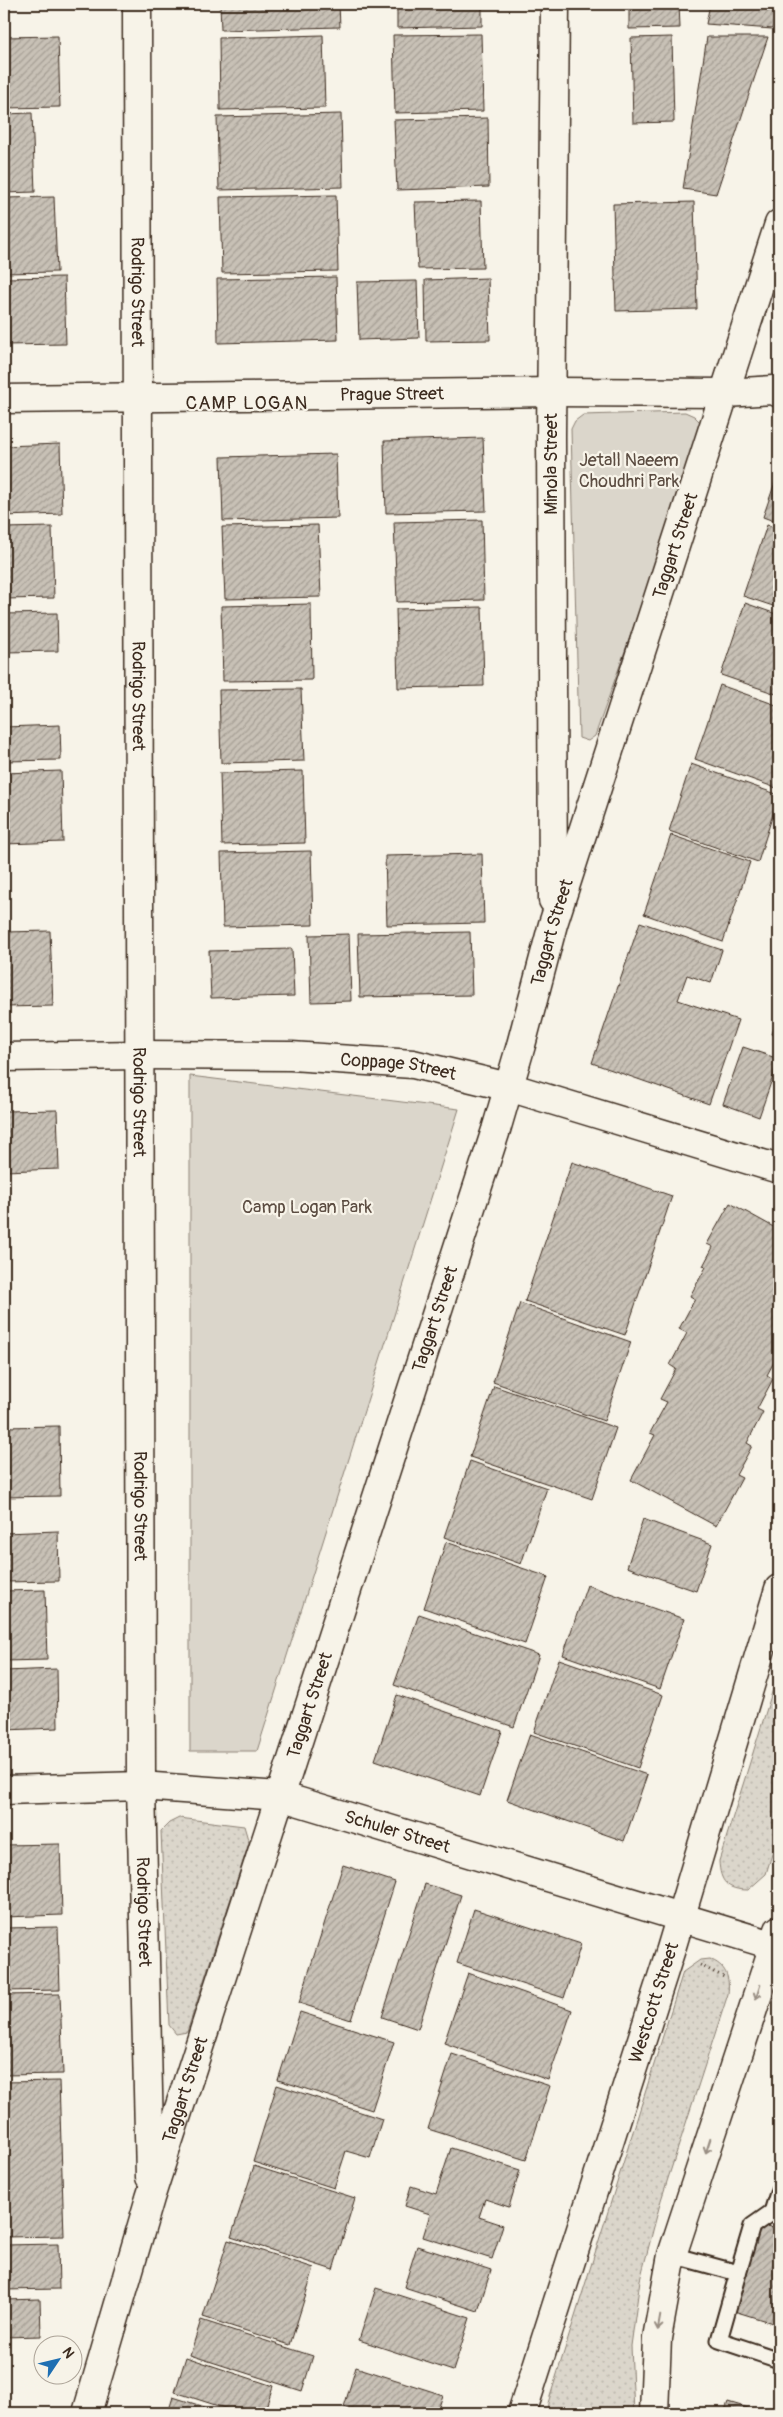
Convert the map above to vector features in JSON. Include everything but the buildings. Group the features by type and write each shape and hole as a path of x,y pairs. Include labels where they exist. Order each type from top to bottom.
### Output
{"street":[{"name":"Rodrigo Street","path":"137,4 136,396 141,1786 150,2198"},
{"name":"Minola Street","path":"553,924 551,392 555,4"},
{"name":"Taggart Street","path":"87,2413 150,2198 509,1087 553,924 779,224"},
{"name":"Prague Street","path":"4,399 551,392 726,393 772,390 779,393"},
{"name":"Coppage Street","path":"4,1057 139,1055 291,1056 413,1064 509,1087 779,1168"},
{"name":"Westcott Street","path":"522,2413 524,2401 680,1916 779,1589"},
{"name":"Schuler Street","path":"4,1790 141,1786 280,1796 680,1916 778,1941"},
{"path":"654,2413 656,2338 672,2255 778,1941"}],"lane":[{"path":"779,2190 772,2212 752,2226 719,2340 779,2360"},
{"path":"672,2255 738,2273"}],"path":[{"path":"694,1962 726,1978"}],"green space":[{"name":"Jetall Naeem Choudhri Park","path":"685,412 694,416 700,422 700,438 595,736 588,741 579,738 571,429 575,421 583,415"},
{"name":"Camp Logan Park","path":"190,1076 459,1109 257,1751 190,1751"},
{"path":"779,1670 779,1831 766,1874 748,1890 741,1890 726,1883 721,1874 719,1861"},
{"path":"179,1818 244,1826 249,1843 187,2032 176,2034 169,2025 161,1831 169,1823"},
{"path":"709,1959 726,1972 728,1994 661,2200 640,2280 631,2346 634,2413 547,2413 548,2403 683,1972 700,1960"}],"district":[{"name":"CAMP LOGAN","path":"247,402"}]}
